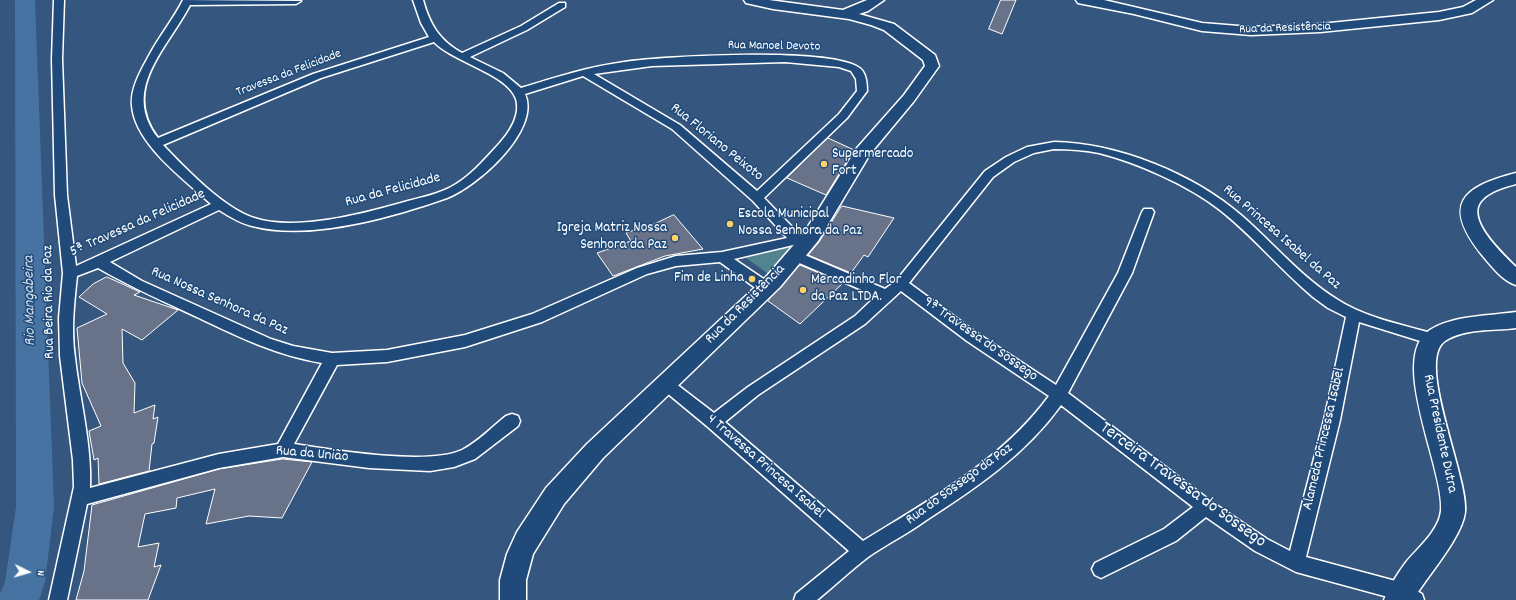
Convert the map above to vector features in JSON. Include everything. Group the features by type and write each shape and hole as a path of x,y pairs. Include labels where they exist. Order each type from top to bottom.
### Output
{"street":[{"name":"Rua Beira Rio da Paz","path":"58,0 57,58 61,194 70,273 66,318 67,356 81,460 82,487 81,498 58,600"},
{"path":"418,0 422,13 436,38 445,47 461,57 494,71 511,83 520,92"},
{"name":"Rua da Resistência","path":"513,600 513,580 520,554 544,511 595,451 766,288 801,244 863,152 909,98 932,66 930,58 889,27 869,20 842,14 751,0"},
{"path":"842,14 863,8 877,0"},
{"path":"869,20 873,13 889,0"},
{"name":"Rua da Resistência","path":"1083,0 1104,2 1202,27 1251,31 1320,28 1427,17 1467,10 1486,0"},
{"path":"187,1 296,1"},
{"name":"Rua da Felicidade","path":"187,1 152,59 137,96 136,105 139,120 154,144 220,205 255,223 299,225 368,217 434,199 454,190 470,180 484,168 508,141 521,121 523,102 520,92"},
{"path":"461,57 524,28 562,5"},
{"name":"Travessa da Felicidade","path":"154,144 317,76 436,38"},
{"name":"Rua Manoel Devoto","path":"520,92 584,72 632,64 749,59 846,64 855,69 862,78 862,91 843,116 757,198"},
{"name":"Rua Floriano Peixoto","path":"584,72 676,127 757,198 801,244"},
{"name":"Rua Princesa Isabel da Paz","path":"714,422 753,391 860,320 886,295 901,284 989,174 1001,164 1012,157 1045,147 1076,146 1114,153 1155,169 1202,192 1236,217 1316,292 1353,315 1433,339"},
{"path":"1516,178 1474,197 1470,204 1471,224 1484,251 1516,278"},
{"name":"5ª Travessa da Felicidade","path":"70,273 99,262 220,205"},
{"name":"Rua do Sossego da Paz","path":"803,600 862,551 919,516 1016,446 1043,417 1059,396 1125,273 1148,212"},
{"path":"801,244 886,295"},
{"name":"Rua Nossa Senhora da Paz","path":"99,262 137,284 260,341 293,352 332,359 387,356 465,341 537,318 642,271 676,262 722,257 801,244"},
{"path":"722,257 766,288"},
{"name":"9ª Travessa do Sossego","path":"901,284 972,337 1059,396"},
{"name":"Alameda Princessa Isabel","path":"1296,563 1332,420 1353,315"},
{"path":"1433,339 1455,328 1516,320"},
{"name":"Rua Presidente Dutra","path":"1405,597 1414,573 1436,545 1450,522 1453,511 1451,484 1436,434 1424,359 1427,347 1433,339"},
{"path":"283,450 332,359"},
{"name":"4 Travessa Princesa Isabel","path":"666,384 714,422 862,551"},
{"name":"Terceira Travessa do Sossego","path":"1059,396 1206,507 1261,545 1296,563 1405,597"},
{"name":"Rua da União","path":"81,498 219,460 248,454 283,450 369,460 440,463 454,460 469,454 512,422"},
{"path":"1100,569 1170,535 1206,507"}],"green space":[{"path":"801,244 771,276 746,258"}],"building":[{"path":"1001,0 1016,0 1002,34 989,29"},
{"name":"Supermercado Fort","path":"828,138 854,150 826,195 787,178"},
{"path":"842,206 894,218 868,257 864,255 851,273 808,255 819,242"},
{"path":"674,215 703,249 665,256 613,276 597,253 631,241 626,233 648,225 649,226"},
{"name":"Mercadinho Flor da Paz LTDA.","path":"800,265 843,283 800,324 768,301"},
{"path":"107,277 140,292 134,295 178,310 142,340 122,329 123,363 135,383 134,413 155,405 153,419 158,417 154,443 152,444 149,471 99,484 98,458 94,460 89,431 101,426 82,383 77,328 107,314 79,297 93,284"},
{"path":"283,459 312,462 282,518 249,516 206,524 215,489 177,498 176,508 145,514 138,547 159,543 154,567 161,565 148,600 76,600 84,571 92,505 219,469"}],"waterway":[{"name":"Rio Mangabeira","path":"18,600 25,582 35,507 25,0"}],"place":[{"name":"Supermercado Fort","path":"824,164"},
{"name":"Escola Municipal Nossa Senhora da Paz","path":"730,224"},
{"name":"Igreja Matriz Nossa Senhora da Paz","path":"675,238"},
{"name":"Fim de Linha","path":"752,279"},
{"name":"Mercadinho Flor da Paz LTDA.","path":"803,290"}]}
